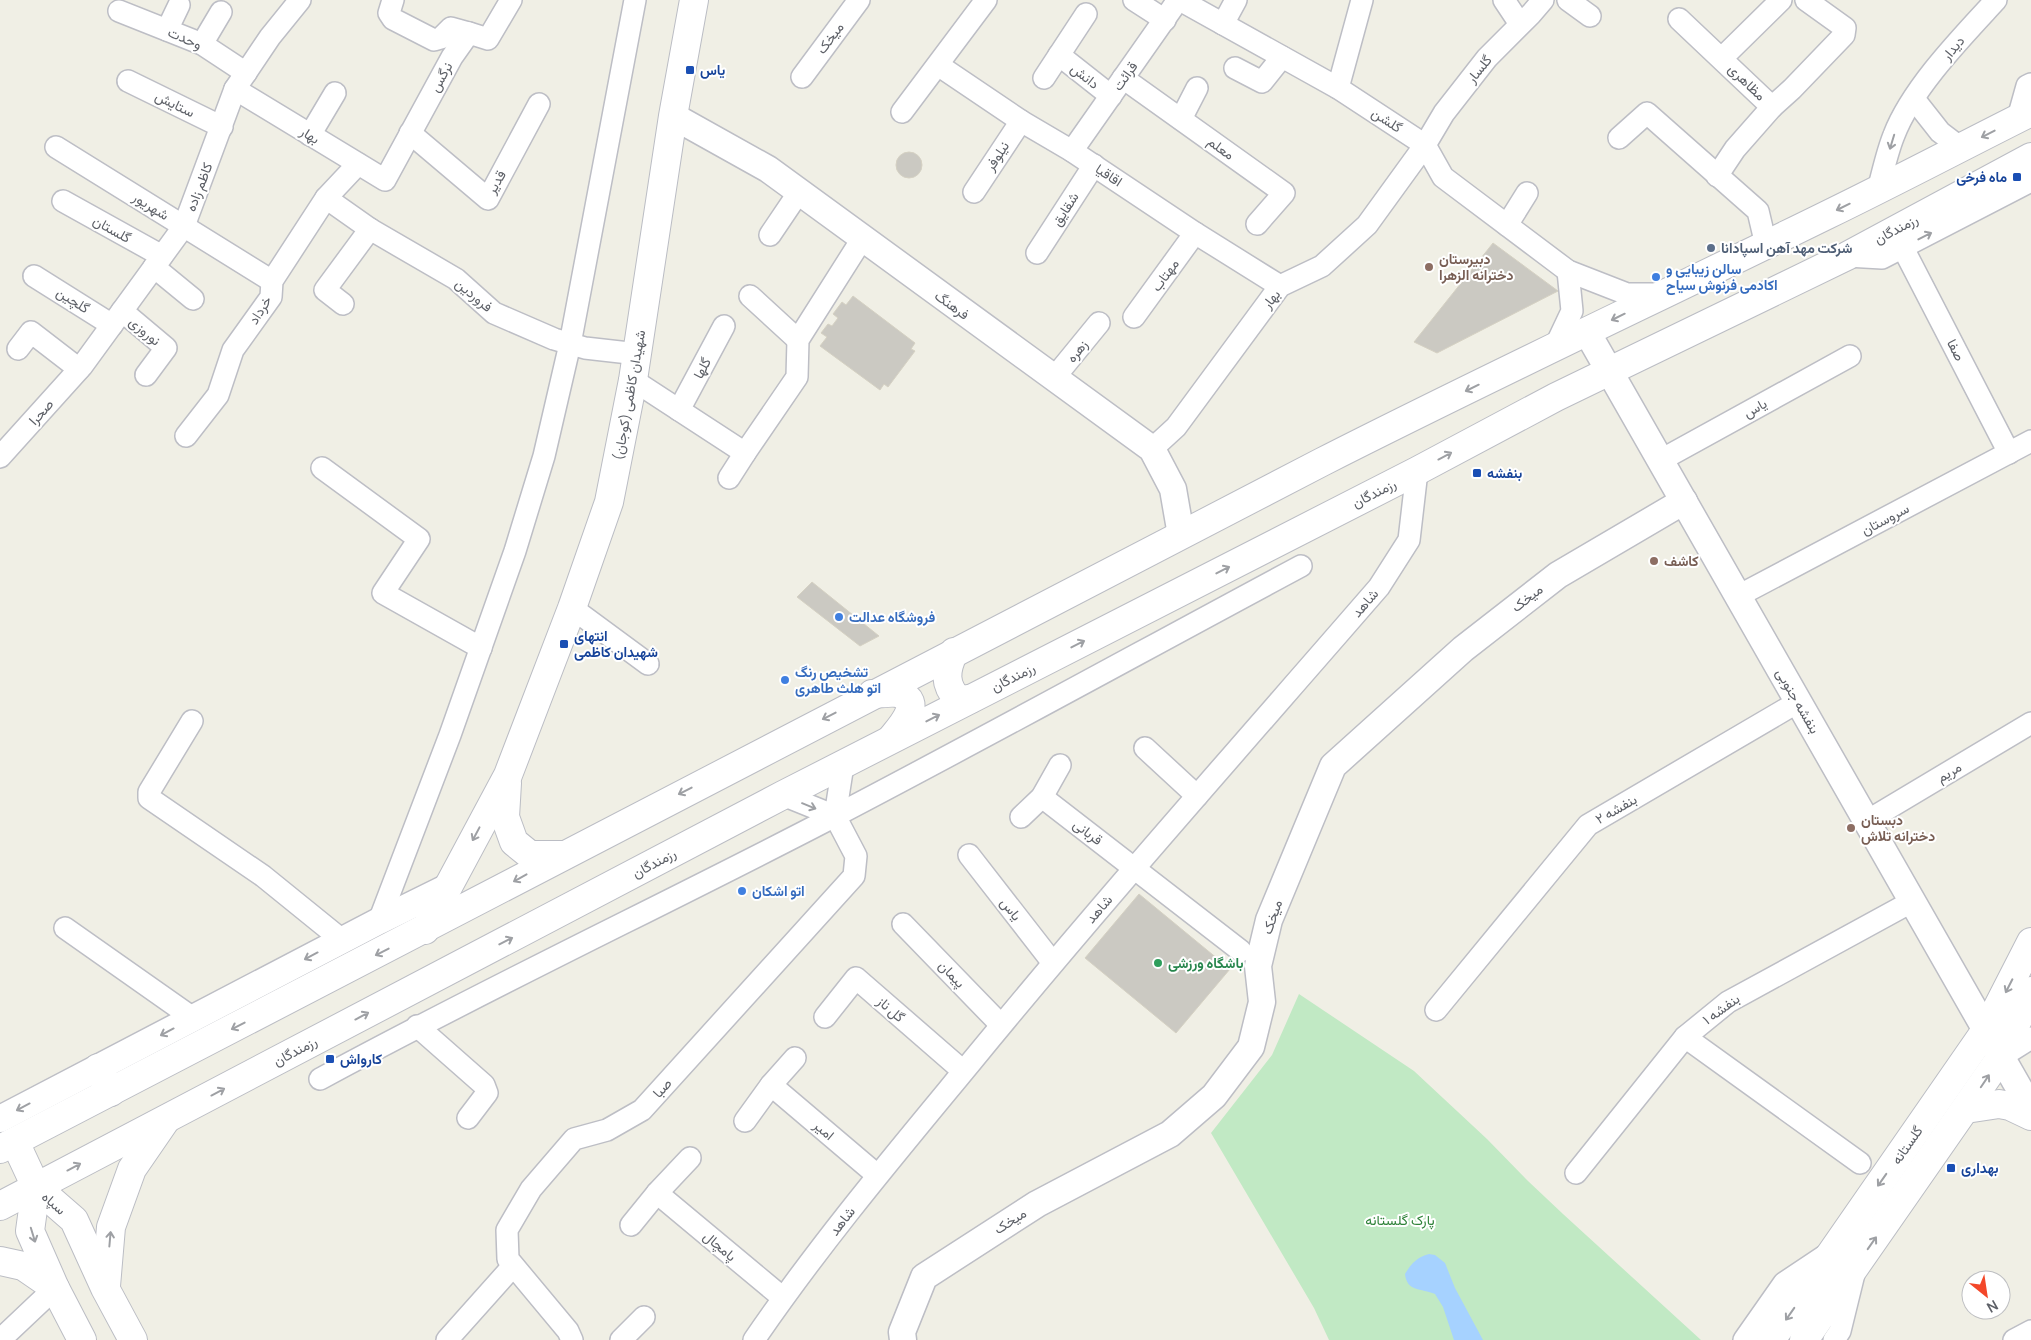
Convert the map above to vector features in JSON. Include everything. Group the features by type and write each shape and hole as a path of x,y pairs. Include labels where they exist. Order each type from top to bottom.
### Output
{"main road":[{"name":"شهیدان کاظمی (کوجان)","path":"508,775 572,608 609,502 635,367 673,116 694,0"},
{"path":"36,1187 7,1145 425,930 562,855 1181,534 1328,459 1878,190 2025,115"},
{"name":"رزمندگان","path":"0,1206 783,795 1547,402 1847,256 2031,157"},
{"path":"954,652 948,665 946,681 951,692 958,700 970,699"},
{"path":"872,694 898,693 906,696 910,704 910,714 890,740"},
{"path":"508,775 505,817 514,842 530,855 562,855"},
{"path":"425,930 508,775"},
{"name":"گلستانه","path":"1771,1340 1986,1030 2031,942"},
{"name":"گلستانه","path":"1804,1340 2001,1057 2031,991"},
{"path":"98,1068 111,1092"},
{"path":"1966,1109 1999,1104 2010,1106 2031,1116"},
{"path":"105,1288 111,1227 132,1169 167,1118"},
{"name":"سپاه","path":"36,1187 30,1231 55,1288 82,1340"},
{"name":"سپاه","path":"36,1187 74,1220 105,1288 133,1340"},
{"path":"0,1261 23,1266 55,1288"}],"street":[{"name":"کاظم زاده","path":"80,368 184,226 241,81 270,37 300,0"},
{"path":"393,0 389,13 392,19 434,40 442,38 451,28 488,39 511,0"},
{"path":"379,921 481,648 515,551 544,456 570,344 635,0"},
{"name":"میخک","path":"802,77 859,0"},
{"path":"902,112 986,0"},
{"path":"1134,0 1165,20"},
{"name":"قرائت","path":"1072,151 1179,0"},
{"name":"گلشن","path":"1179,0 1338,88 1425,145 1443,177 1568,271 1627,294 1666,294"},
{"path":"1223,24 1236,0"},
{"path":"1338,88 1362,0"},
{"path":"1504,0 1520,24"},
{"name":"گلسار","path":"1425,145 1444,113 1487,58 1543,0"},
{"path":"1568,0 1590,16"},
{"path":"1722,58 1781,0"},
{"path":"1772,107 1844,35 1845,28 1840,22 1806,0"},
{"name":"دیدار","path":"1878,190 1894,134 1914,99 1947,55 1996,0"},
{"path":"167,30 179,5"},
{"name":"وحدت","path":"119,10 202,44 241,81"},
{"path":"202,44 221,12"},
{"path":"1044,78 1086,14"},
{"name":"مظاهری","path":"1679,19 1772,107 1735,149 1717,176"},
{"name":"نرگس","path":"385,180 452,57 469,33"},
{"name":"دانش","path":"1059,55 1111,96"},
{"path":"1235,68 1262,82 1282,57"},
{"name":"اقاقیا","path":"938,65 1021,121 1094,165 1195,233 1280,286"},
{"name":"معلم","path":"1124,78 1284,193 1257,224"},
{"name":"ستایش","path":"128,81 222,127"},
{"name":"بهار","path":"241,81 310,135 385,180"},
{"path":"2025,115 2027,86 2031,84"},
{"path":"1182,120 1197,88"},
{"path":"310,135 334,93"},
{"path":"1914,99 1940,132 1961,148"},
{"name":"قدیر","path":"410,133 488,199 539,104"},
{"path":"1618,138 1647,113 1758,211 1766,245"},
{"name":"فرهنگ","path":"673,116 768,169 1152,449 1172,488 1181,534"},
{"name":"نیلوفر","path":"974,192 1021,121"},
{"name":"بهار","path":"1152,449 1176,427 1280,286 1322,266 1367,225 1425,145"},
{"name":"شهریور","path":"56,147 272,281"},
{"name":"خرداد","path":"186,436 218,394 233,350 271,297 272,281 326,198 358,164"},
{"name":"شقایق","path":"1037,252 1094,165"},
{"path":"1847,256 1882,258 2031,181"},
{"path":"770,235 799,192"},
{"path":"1507,225 1527,193"},
{"name":"فروردین","path":"326,198 370,229 456,279 494,313 554,339 585,348 635,367"},
{"name":"گلستان","path":"63,201 158,262 192,299"},
{"path":"343,304 325,290 370,229"},
{"name":"مهتاب","path":"1134,317 1195,233"},
{"path":"729,478 797,377 798,340 862,238"},
{"name":"صفا","path":"1903,248 2009,453"},
{"path":"1555,347 1572,311 1568,271"},
{"name":"گلچین","path":"34,276 117,318"},
{"path":"750,296 798,340"},
{"name":"نوروزی","path":"117,318 166,348 146,375"},
{"name":"زهره","path":"1054,378 1099,323"},
{"name":"گلها","path":"679,410 724,326"},
{"path":"18,349 31,332 80,368"},
{"name":"بنفشه جنوبی","path":"1587,332 2001,1057"},
{"name":"یاس","path":"1661,460 1850,356"},
{"path":"635,367 679,410 745,453"},
{"name":"صحرا","path":"0,457 80,368"},
{"name":"سروستان","path":"1738,596 2031,441"},
{"path":"322,468 419,539 382,593 481,648"},
{"name":"شاهد","path":"754,1340 783,1298 877,1175 1001,1025 1197,796 1379,588 1409,540 1417,470"},
{"name":"میخک","path":"903,1340 902,1332 924,1277 1037,1204 1170,1134 1214,1096 1251,1047 1262,1002 1258,966 1269,920 1333,766 1463,649 1558,575 1684,501"},
{"path":"320,1079 417,1026 588,942 835,816 1302,566"},
{"path":"572,608 648,664"},
{"name":"بنفشه ۲","path":"1436,1010 1588,825 1798,702"},
{"path":"192,721 150,792 149,798 263,876 342,940"},
{"name":"مریم","path":"1867,821 2031,723"},
{"path":"1146,748 1197,796"},
{"path":"835,816 843,765"},
{"path":"1022,817 1042,797 1060,766"},
{"path":"783,795 835,816"},
{"name":"قربانی","path":"1042,797 1241,950"},
{"name":"صبا","path":"572,1340 568,1331 508,1259 507,1230 537,1182 574,1139 608,1130 642,1110 854,876 856,856 835,816"},
{"name":"یاس","path":"969,855 1053,963"},
{"path":"0,1119 342,940 448,887"},
{"name":"بنفشه ۱","path":"1576,1173 1685,1037 1728,1002 1913,902"},
{"name":"پیمان","path":"903,924 1001,1025"},
{"path":"65,928 193,1018"},
{"name":"گل ناز","path":"825,1017 856,978 963,1071"},
{"path":"417,1026 484,1085 487,1093 468,1118"},
{"path":"1685,1037 1860,1163"},
{"path":"2031,1038 2001,1057 2031,1109"},
{"path":"745,1121 771,1085 795,1058"},
{"name":"امیر","path":"771,1085 877,1175"},
{"path":"630,1225 690,1158"},
{"name":"پامچال","path":"657,1194 783,1298"},
{"path":"1744,1340 1784,1283 1835,1250"},
{"path":"447,1340 513,1266"},
{"path":"1834,1340 1840,1332 1856,1266"},
{"path":"0,1340 55,1288"},
{"path":"621,1340 644,1317"},
{"path":"2014,1340 2031,1331"}],"green space":[{"name":"پارک گلستانه","path":"1299,994 1414,1071 1563,1214 1701,1340 1329,1340 1314,1308 1211,1133 1272,1055"}],"water":[{"path":"1429,1254 1435,1255 1445,1263 1455,1288 1483,1340 1454,1340 1443,1307 1435,1294 1415,1289 1406,1280 1405,1274 1412,1264"}],"building":[{"path":"909,152 918,156 922,165 918,174 909,178 900,174 896,165 900,156"},
{"path":"1493,243 1558,291 1437,353 1414,342"},
{"path":"853,296 915,343 911,349 915,351 888,387 884,384 880,390 820,346 827,337 821,333 828,324 832,326 838,318 833,314 842,302 846,305"},
{"name":"فروشگاه عدالت","path":"812,582 879,636 860,646 797,597"},
{"name":"باشگاه ورزشی","path":"1139,894 1230,969 1176,1033 1085,958"}],"place":[{"name":"یاس","path":"690,70"},
{"name":"ماه فرخی","path":"2017,177"},
{"name":"شرکت مهد آهن اسپادانا","path":"1711,248"},
{"name":"دبيرستان دخترانه الزهرا","path":"1429,267"},
{"name":"سالن زیبایی و اکادمی فرنوش سیاح","path":"1656,277"},
{"name":"بنفشه","path":"1477,473"},
{"name":"کاشف","path":"1654,561"},
{"name":"فروشگاه عدالت","path":"839,617"},
{"name":"انتهای شهیدان کاظمی","path":"564,644"},
{"name":"تشخیص رنگ اتو هلث طاهری","path":"785,680"},
{"name":"دبستان دخترانه تلاش","path":"1851,828"},
{"name":"اتو اشکان","path":"742,891"},
{"name":"باشگاه ورزشی","path":"1158,963"},
{"name":"کارواش","path":"330,1059"},
{"name":"بهداری","path":"1951,1168"}]}
